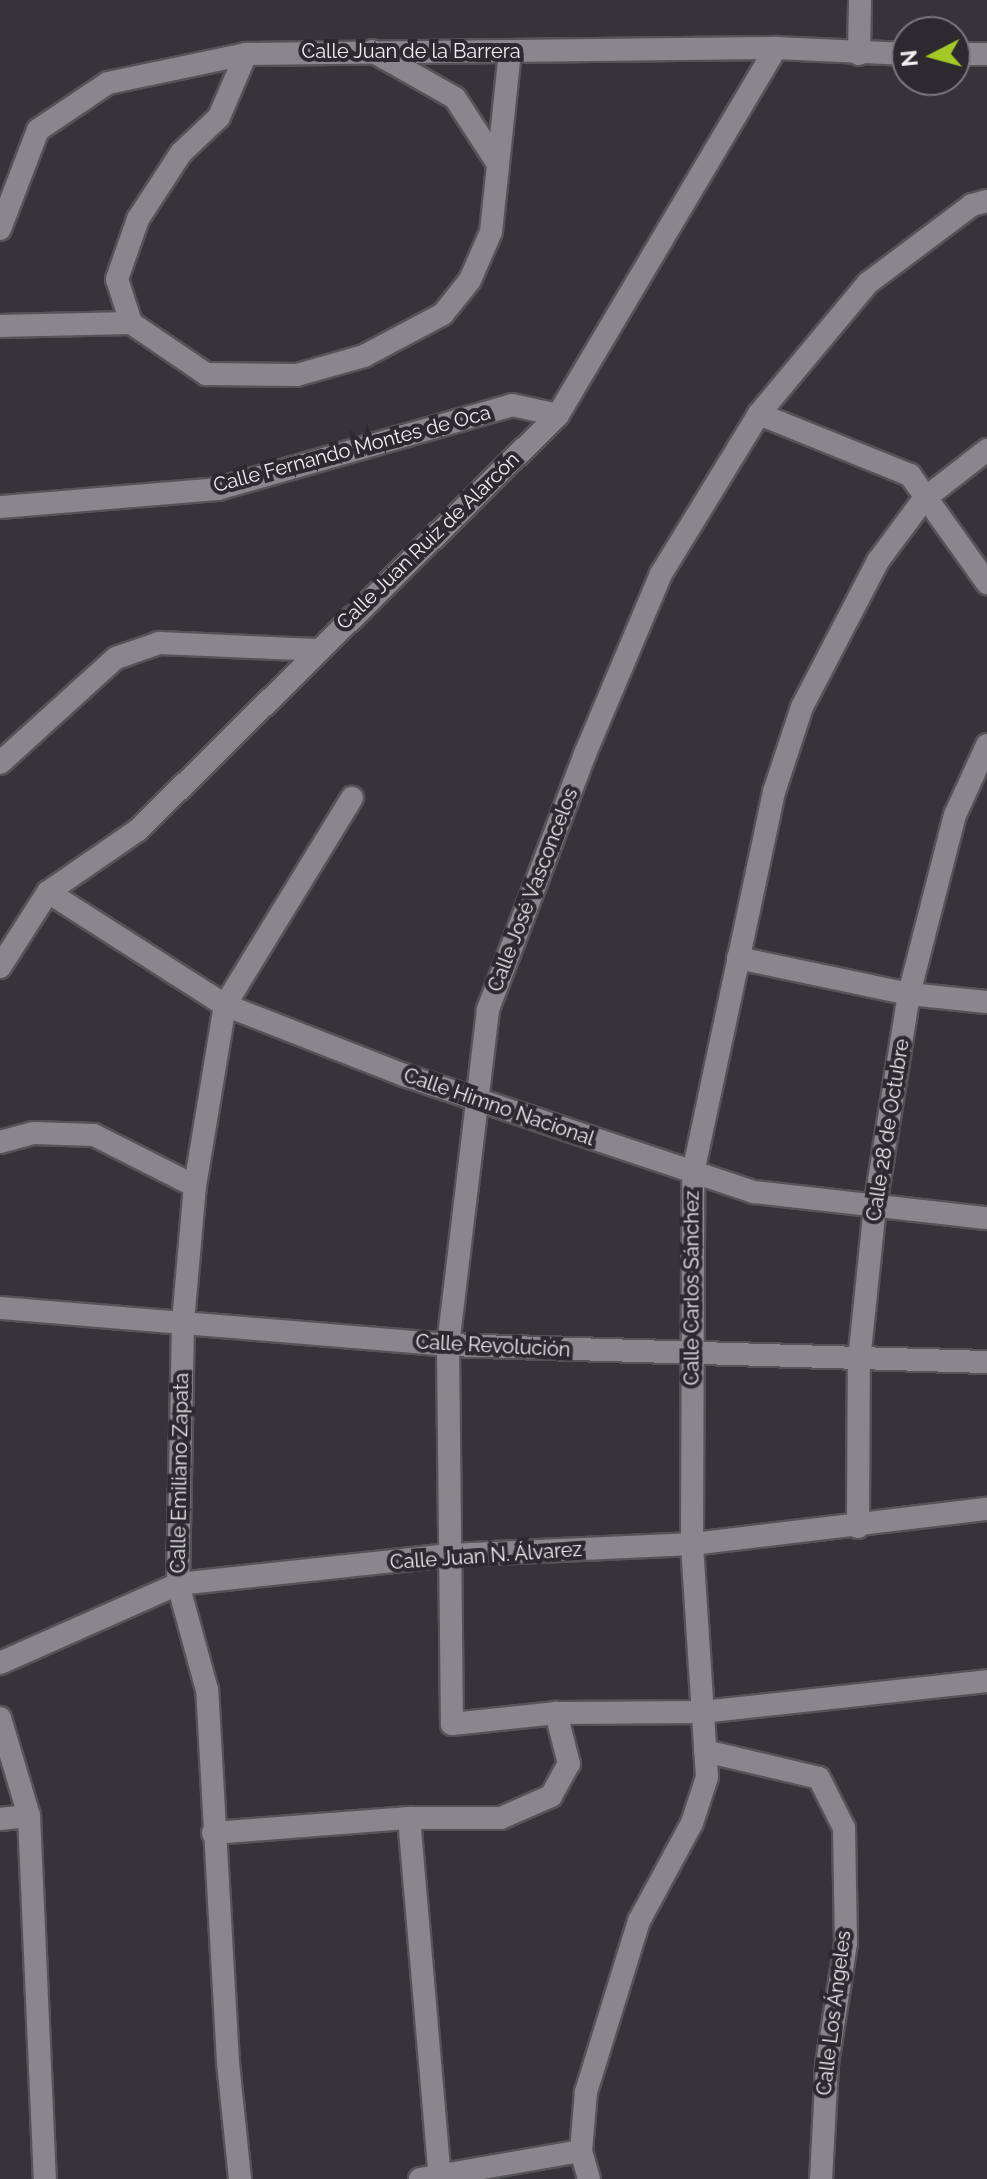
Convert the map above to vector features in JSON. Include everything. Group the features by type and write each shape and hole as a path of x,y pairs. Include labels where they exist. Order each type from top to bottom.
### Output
{"street":[{"path":"859,54 860,0"},
{"name":"Calle Juan de la Barrera","path":"0,229 38,130 108,83 246,54 371,50 776,48 891,54"},
{"name":"Calle Juan Ruiz de Alarcón","path":"0,967 48,892 138,830 558,415 776,48"},
{"path":"371,50 455,98 498,164"},
{"path":"0,326 131,323 206,374 297,375 364,356 443,314 470,280 491,232 510,51"},
{"path":"131,323 117,279 138,219 181,153 219,117 246,54"},
{"name":"Calle José Vasconcelos","path":"556,1713 452,1724 448,1345 473,1099 488,1010 585,754 661,574 759,414 868,283 972,205 987,201"},
{"name":"Calle Fernando Montes de Oca","path":"0,507 218,489 512,405 558,415"},
{"path":"759,414 910,475 924,499 987,583"},
{"name":"Calle Carlos Sánchez","path":"589,2179 581,2151 586,2092 639,1921 692,1823 707,1777 692,1544 693,1173 774,792 802,707 878,561 924,499 987,450"},
{"path":"0,763 116,658 159,643 317,650"},
{"name":"Calle 28 de Octubre","path":"858,1527 859,1361 875,1206 909,994 955,815 987,745"},
{"path":"225,1005 352,798"},
{"name":"Calle Himno Nacional","path":"48,892 225,1005 473,1099 754,1192 987,1218"},
{"path":"738,958 909,994 987,1002"},
{"name":"Calle Emiliano Zapata","path":"225,1005 195,1186 183,1322 178,1584 207,1690 213,1833 240,2179"},
{"path":"0,1142 34,1133 94,1135 195,1186"},
{"name":"Calle Revolución","path":"0,1308 448,1345 691,1356 987,1362"},
{"name":"Calle Juan N. Álvarez","path":"0,1663 178,1584 449,1555 692,1544 858,1527 987,1509"},
{"path":"213,1833 409,1818 501,1818 551,1796 569,1764 556,1713 703,1712 987,1681"},
{"path":"0,1718 29,1816 45,2179"},
{"name":"Calle Los Ángeles","path":"705,1751 819,1778 844,1828 846,1943 827,2065 821,2179"},
{"path":"0,1819 29,1816"},
{"path":"409,1818 433,2178 581,2151"}]}
